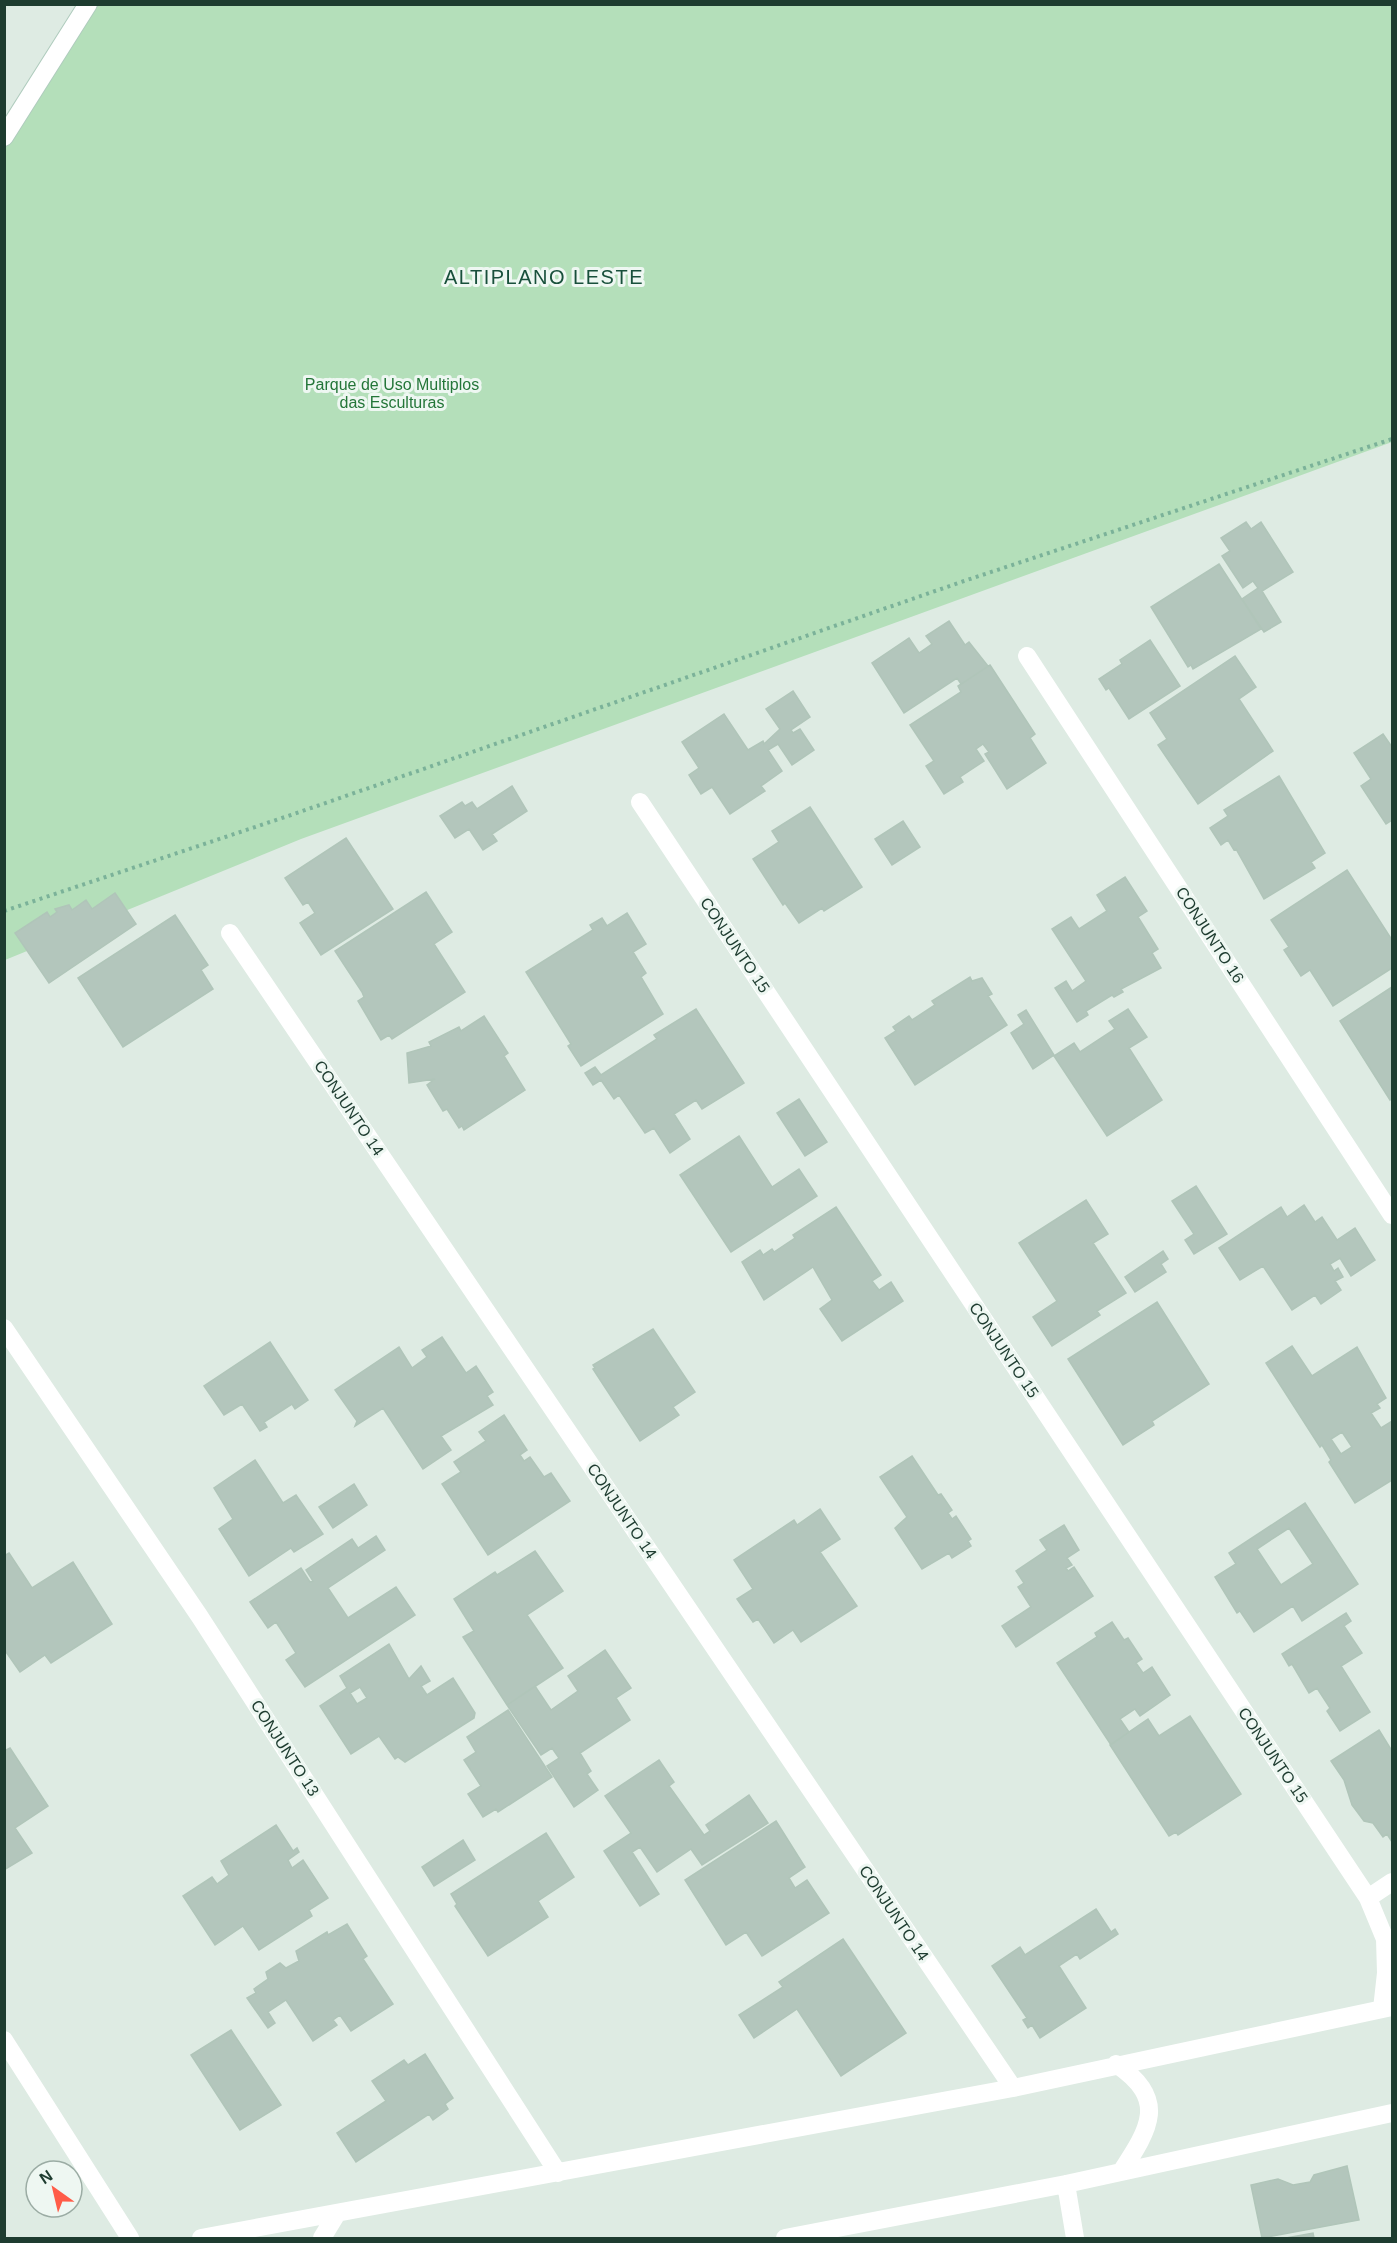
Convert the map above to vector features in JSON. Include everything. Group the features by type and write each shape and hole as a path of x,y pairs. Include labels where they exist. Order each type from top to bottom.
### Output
{"street":[{"path":"4,137 88,4"},
{"name":"CONJUNTO 16","path":"1027,656 1392,1215"},
{"name":"CONJUNTO 15","path":"640,802 1368,1898 1385,1939 1387,2008"},
{"name":"CONJUNTO 14","path":"230,933 1013,2088"},
{"name":"CONJUNTO 13","path":"4,1328 200,1617 558,2173"},
{"path":"1368,1898 1392,1882"},
{"path":"201,2238 336,2215 1013,2088 1116,2064 1387,2008"},
{"path":"4,2040 130,2238"},
{"path":"1116,2064 1134,2076 1150,2103 1150,2115 1142,2140 1121,2172"},
{"path":"785,2238 1066,2184 1392,2113"},
{"path":"1066,2184 1075,2238"},
{"path":"322,2238 336,2215"}],"path":[{"path":"4,911 291,815 964,581 1392,439"}],"green space":[{"name":"Parque de Uso Multiplos das Esculturas","path":"83,5 1392,5 1392,442 301,839 5,960 4,128"}],"building":[{"path":"1246,522 1251,529 1261,522 1293,572 1262,591 1281,622 1264,632 1242,599 1258,588 1253,581 1243,588 1222,556 1230,551 1221,538"},
{"path":"1219,564 1261,629 1193,669 1191,665 1188,667 1151,607"},
{"path":"949,621 965,645 969,642 988,666 961,684 957,678 904,713 872,663 909,638 919,653 932,644 926,636"},
{"path":"1150,640 1180,686 1129,719 1109,688 1106,690 1099,679 1122,664 1120,660"},
{"path":"1235,656 1256,687 1239,699 1273,751 1198,804 1158,745 1167,739 1150,713"},
{"path":"990,665 1035,734 1030,738 1046,763 1007,789 985,754 989,752 983,744 976,749 984,761 960,777 963,782 944,794 926,766 934,761 910,725 961,692 958,686"},
{"path":"793,691 810,717 791,730 793,733 800,729 814,750 792,765 778,744 768,750 782,771 761,786 765,791 730,814 712,787 701,794 689,775 699,768 682,742 724,714 748,750 763,741 764,744 780,729 766,709"},
{"path":"1383,734 1392,747 1392,820 1386,824 1361,786 1371,779 1354,753"},
{"path":"1279,776 1325,853 1311,862 1315,868 1264,899 1236,849 1234,850 1228,840 1221,845 1210,828 1228,816 1224,810"},
{"path":"512,786 527,811 492,834 497,841 483,850 469,829 455,838 440,816 462,802 465,806 472,802 477,809"},
{"path":"810,807 862,887 824,911 822,908 799,923 785,903 783,905 753,859 779,842 772,831"},
{"path":"903,821 920,847 892,865 875,839"},
{"path":"346,838 393,909 321,955 300,923 315,913 308,902 303,905 285,878"},
{"path":"1347,870 1392,940 1392,968 1333,1006 1310,970 1301,976 1284,950 1289,947 1271,920"},
{"path":"1125,877 1147,911 1138,917 1158,949 1152,953 1161,968 1121,989 1123,992 1114,997 1112,995 1086,1011 1088,1015 1077,1022 1055,988 1066,981 1072,991 1086,981 1052,929 1071,917 1079,929 1107,911 1097,895"},
{"path":"426,892 452,932 434,944 465,992 392,1039 389,1035 381,1040 358,1001 364,997 362,992 335,951"},
{"path":"115,893 136,924 49,983 15,933 47,912 50,917 57,912 55,909 69,905 72,910 86,900 92,909"},
{"path":"627,913 646,944 633,952 646,973 641,977 663,1014 581,1066 568,1046 571,1044 526,972 593,930 590,925 602,918 607,926"},
{"path":"175,915 208,965 201,970 213,989 123,1047 78,978"},
{"path":"970,977 972,981 982,978 992,994 988,996 1007,1025 915,1085 885,1038 896,1031 893,1027 909,1016 912,1020 935,1005 932,1001"},
{"path":"1392,987 1392,1098 1390,1100 1340,1021"},
{"path":"696,1009 744,1083 702,1109 696,1100 674,1114 690,1139 670,1153 654,1128 645,1133 619,1095 614,1099 601,1080 593,1085 585,1073 595,1067 601,1075 657,1039 654,1035"},
{"path":"1128,1009 1147,1037 1129,1048 1162,1100 1107,1136 1054,1056 1074,1043 1080,1052 1115,1029 1109,1021"},
{"path":"1026,1010 1054,1055 1033,1069 1011,1033 1024,1024 1018,1015"},
{"path":"484,1016 508,1053 504,1056 525,1090 464,1130 462,1126 459,1128 447,1109 443,1111 427,1085 435,1079 409,1083 407,1053 431,1046 429,1042 459,1027 461,1031"},
{"path":"799,1099 827,1142 805,1156 777,1113"},
{"path":"739,1136 772,1187 799,1169 817,1196 731,1252 680,1175"},
{"path":"1196,1186 1227,1234 1194,1254 1185,1240 1194,1234 1172,1201"},
{"path":"1086,1200 1108,1234 1093,1243 1126,1293 1097,1311 1100,1315 1052,1346 1033,1317 1057,1301 1019,1243"},
{"path":"1304,1205 1315,1222 1322,1217 1337,1240 1355,1228 1375,1260 1351,1276 1340,1258 1330,1264 1334,1271 1338,1268 1343,1277 1335,1281 1341,1290 1321,1304 1315,1295 1292,1310 1263,1266 1240,1280 1219,1248 1281,1207 1287,1217"},
{"path":"836,1207 881,1275 872,1281 879,1290 891,1282 903,1301 842,1341 820,1309 832,1300 813,1267 764,1300 742,1262 760,1250 763,1255 772,1249 774,1252 795,1238 793,1235"},
{"path":"1163,1251 1168,1259 1161,1264 1166,1272 1135,1292 1125,1277"},
{"path":"1157,1302 1209,1384 1152,1421 1154,1425 1123,1445 1068,1359"},
{"path":"653,1329 695,1392 673,1407 679,1415 640,1441 593,1369 595,1368 593,1365"},
{"path":"442,1337 466,1373 476,1366 493,1392 487,1396 493,1405 441,1436 451,1450 423,1469 383,1408 355,1426 357,1421 335,1390 399,1347 412,1368 427,1357 422,1350"},
{"path":"270,1342 308,1400 295,1409 292,1404 264,1422 267,1427 260,1431 242,1404 224,1415 204,1386"},
{"path":"1292,1346 1312,1376 1357,1347 1386,1398 1377,1404 1380,1408 1371,1413 1381,1428 1392,1421 1392,1480 1355,1503 1329,1462 1331,1460 1322,1445 1320,1447 1266,1363","holes":["1342,1432 1352,1447 1341,1454 1331,1439"]},
{"path":"504,1415 527,1450 520,1455 524,1461 530,1457 544,1477 551,1473 570,1501 488,1555 442,1484 461,1472 454,1462 486,1441 479,1432"},
{"path":"912,1456 938,1495 941,1494 952,1510 948,1513 952,1519 956,1516 971,1539 968,1541 971,1546 952,1558 949,1553 922,1569 895,1528 907,1517 880,1477"},
{"path":"255,1460 283,1503 296,1495 323,1534 294,1552 291,1548 249,1576 219,1529 233,1519 214,1488"},
{"path":"354,1484 367,1505 333,1528 319,1507"},
{"path":"1305,1503 1358,1584 1302,1621 1293,1606 1254,1632 1240,1611 1237,1613 1215,1577 1236,1564 1229,1553","holes":["1289,1528 1313,1564 1281,1585 1257,1549"]},
{"path":"820,1509 840,1539 820,1552 857,1606 801,1642 793,1630 774,1643 758,1619 753,1622 737,1599 753,1589 734,1560 794,1520 797,1525"},
{"path":"1064,1525 1079,1550 1067,1558 1072,1565 1066,1568 1068,1571 1074,1567 1093,1596 1016,1647 1002,1626 1031,1607 1018,1587 1024,1583 1016,1571 1047,1550 1040,1540"},
{"path":"376,1536 385,1550 328,1588 348,1618 396,1587 415,1615 305,1687 286,1660 296,1653 291,1645 276,1622 268,1628 250,1602 301,1568 310,1582 313,1581 306,1570 352,1539 358,1548"},
{"path":"535,1551 563,1591 527,1615 563,1668 507,1705 463,1637 474,1631 454,1599 495,1572 497,1575"},
{"path":"9,1553 32,1588 73,1562 112,1624 51,1663 45,1655 20,1672 4,1649 4,1556"},
{"path":"1346,1613 1351,1621 1344,1626 1362,1653 1341,1666 1370,1712 1340,1731 1327,1711 1330,1708 1317,1688 1309,1693 1292,1664 1289,1666 1282,1654"},
{"path":"1112,1622 1124,1640 1128,1638 1142,1659 1136,1663 1143,1673 1152,1667 1170,1695 1140,1716 1135,1709 1120,1719 1129,1732 1111,1745 1057,1663 1097,1637 1095,1633"},
{"path":"389,1644 409,1679 421,1666 430,1681 421,1686 427,1695 453,1678 475,1713 474,1718 405,1762 398,1757 395,1759 379,1736 351,1754 320,1706 347,1688 340,1676","holes":["360,1687 367,1698 357,1704 350,1693"]},
{"path":"605,1650 631,1688 616,1698 630,1720 580,1753 591,1771 587,1774 598,1790 574,1807 547,1766 559,1758 552,1748 541,1755 507,1705 535,1686 551,1710 578,1691 568,1676"},
{"path":"508,1710 552,1777 498,1812 496,1809 483,1817 468,1794 481,1786 464,1760 476,1752 467,1737"},
{"path":"1190,1716 1241,1794 1178,1835 1176,1832 1169,1836 1110,1745 1148,1719 1159,1736"},
{"path":"1379,1730 1392,1751 1392,1842 1387,1834 1383,1837 1373,1823 1364,1821 1352,1805 1344,1780 1331,1761"},
{"path":"10,1748 48,1806 15,1828 32,1853 4,1870 4,1751"},
{"path":"659,1760 674,1782 669,1786 704,1835 710,1831 706,1825 749,1795 768,1823 702,1865 691,1849 657,1872 640,1847 632,1852 659,1894 640,1906 604,1851 631,1833 605,1796"},
{"path":"776,1821 805,1867 789,1878 795,1888 807,1880 829,1913 762,1956 746,1932 726,1945 685,1880"},
{"path":"276,1825 293,1851 297,1848 299,1852 288,1860 292,1868 303,1860 328,1898 309,1910 312,1916 259,1950 243,1926 215,1945 183,1896 212,1877 217,1884 229,1875 221,1861"},
{"path":"546,1833 574,1877 538,1901 548,1917 488,1956 455,1906 457,1904 451,1894"},
{"path":"463,1840 475,1860 434,1886 422,1867"},
{"path":"1096,1909 1111,1932 1115,1929 1118,1934 1080,1959 1077,1954 1059,1966 1086,2008 1040,2038 1032,2025 1028,2028 1023,2020 1027,2018 992,1966 1020,1947 1025,1955"},
{"path":"347,1924 367,1956 363,1959 393,2004 351,2031 340,2015 333,2020 337,2025 313,2041 286,2000 268,2012 275,2023 268,2028 247,1998 256,1993 254,1989 268,1979 266,1972 280,1963 286,1968 299,1961 296,1951 327,1932 328,1935"},
{"path":"843,1939 906,2033 841,2076 797,2009 754,2038 739,2015 783,1987 779,1982"},
{"path":"231,2030 281,2105 240,2130 191,2055"},
{"path":"425,2054 453,2098 445,2104 448,2109 433,2120 429,2114 356,2162 337,2133 386,2101 372,2081 404,2060 408,2065"},
{"path":"1347,2166 1359,2220 1262,2238 1251,2185 1278,2179 1293,2185 1310,2182 1314,2175"},
{"path":"1313,2233 1314,2238 1286,2238"}],"district":[{"name":"ALTIPLANO LESTE","path":"544,277"}]}
